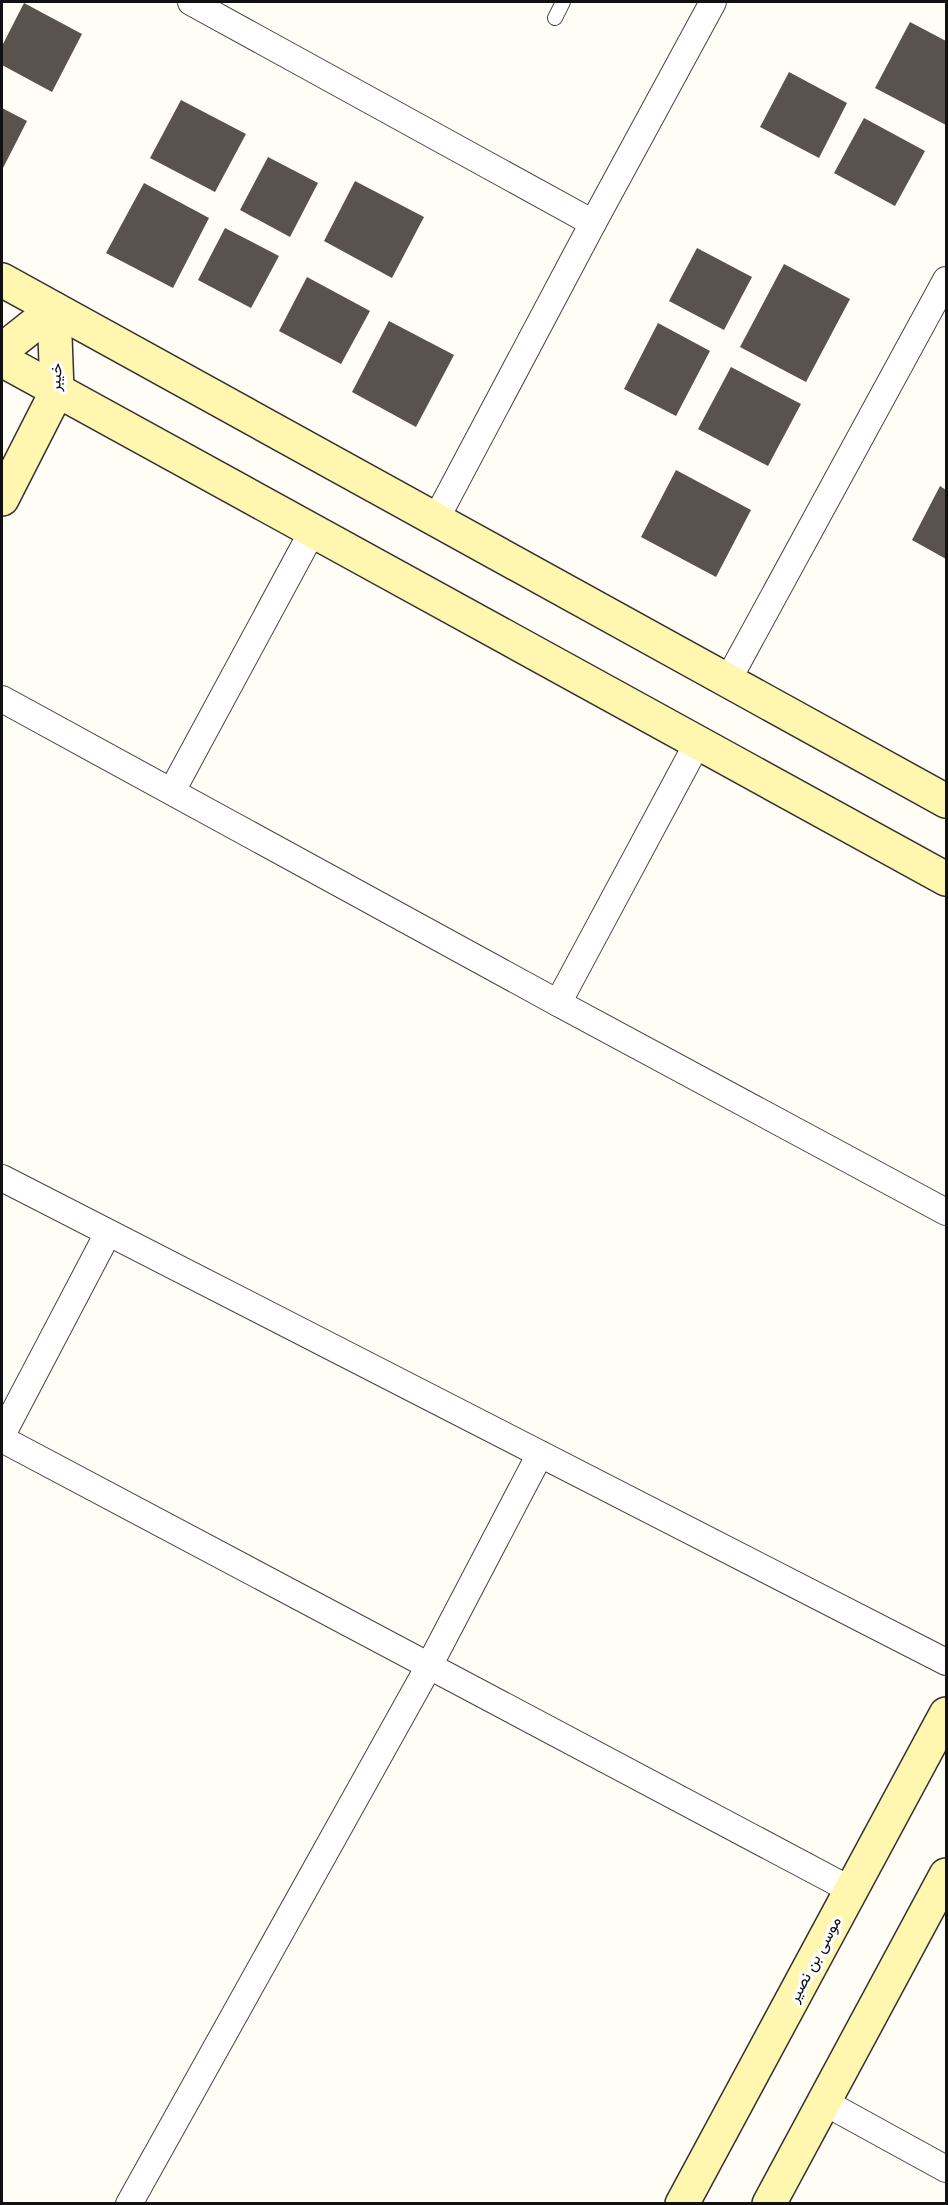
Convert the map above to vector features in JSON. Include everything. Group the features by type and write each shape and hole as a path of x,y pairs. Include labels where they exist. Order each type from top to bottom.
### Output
{"street":[{"path":"191,2 593,223"},
{"path":"436,519 713,2"},
{"path":"2,280 946,801"},
{"path":"728,680 946,280"},
{"path":"2,350 54,309"},
{"name":"خيبر","path":"2,500 57,391 54,309"},
{"path":"2,360 946,879"},
{"path":"172,791 312,532"},
{"path":"2,699 946,1212"},
{"path":"558,1003 698,742"},
{"path":"2,1178 946,1662"},
{"path":"108,1233 2,1437 851,1890"},
{"path":"129,2204 429,1666 540,1454"},
{"name":"موسى بن نصير","path":"682,2204 946,1714"},
{"path":"769,2204 946,1875"},
{"path":"824,2102 946,2169"}],"lane":[{"path":"555,18 563,2"}],"building":[{"path":"24,3 82,34 52,92 2,65 2,46"},
{"path":"910,22 946,41 946,125 875,88"},
{"path":"789,72 847,103 819,158 760,127"},
{"path":"181,100 246,134 215,192 150,158"},
{"path":"2,108 27,121 2,170"},
{"path":"864,118 925,151 895,206 834,173"},
{"path":"268,157 318,183 290,237 240,210"},
{"path":"355,181 424,217 392,278 324,241"},
{"path":"144,183 209,218 173,288 106,253"},
{"path":"225,228 279,256 251,308 198,280"},
{"path":"697,248 752,277 724,330 669,301"},
{"path":"784,264 850,299 806,382 740,347"},
{"path":"307,277 370,311 341,364 279,331"},
{"path":"389,321 454,355 416,427 352,392"},
{"path":"658,323 710,351 676,416 624,389"},
{"path":"731,367 801,404 768,466 698,429"},
{"path":"676,470 751,510 716,577 641,537"},
{"path":"940,486 946,490 946,559 912,540"}]}
